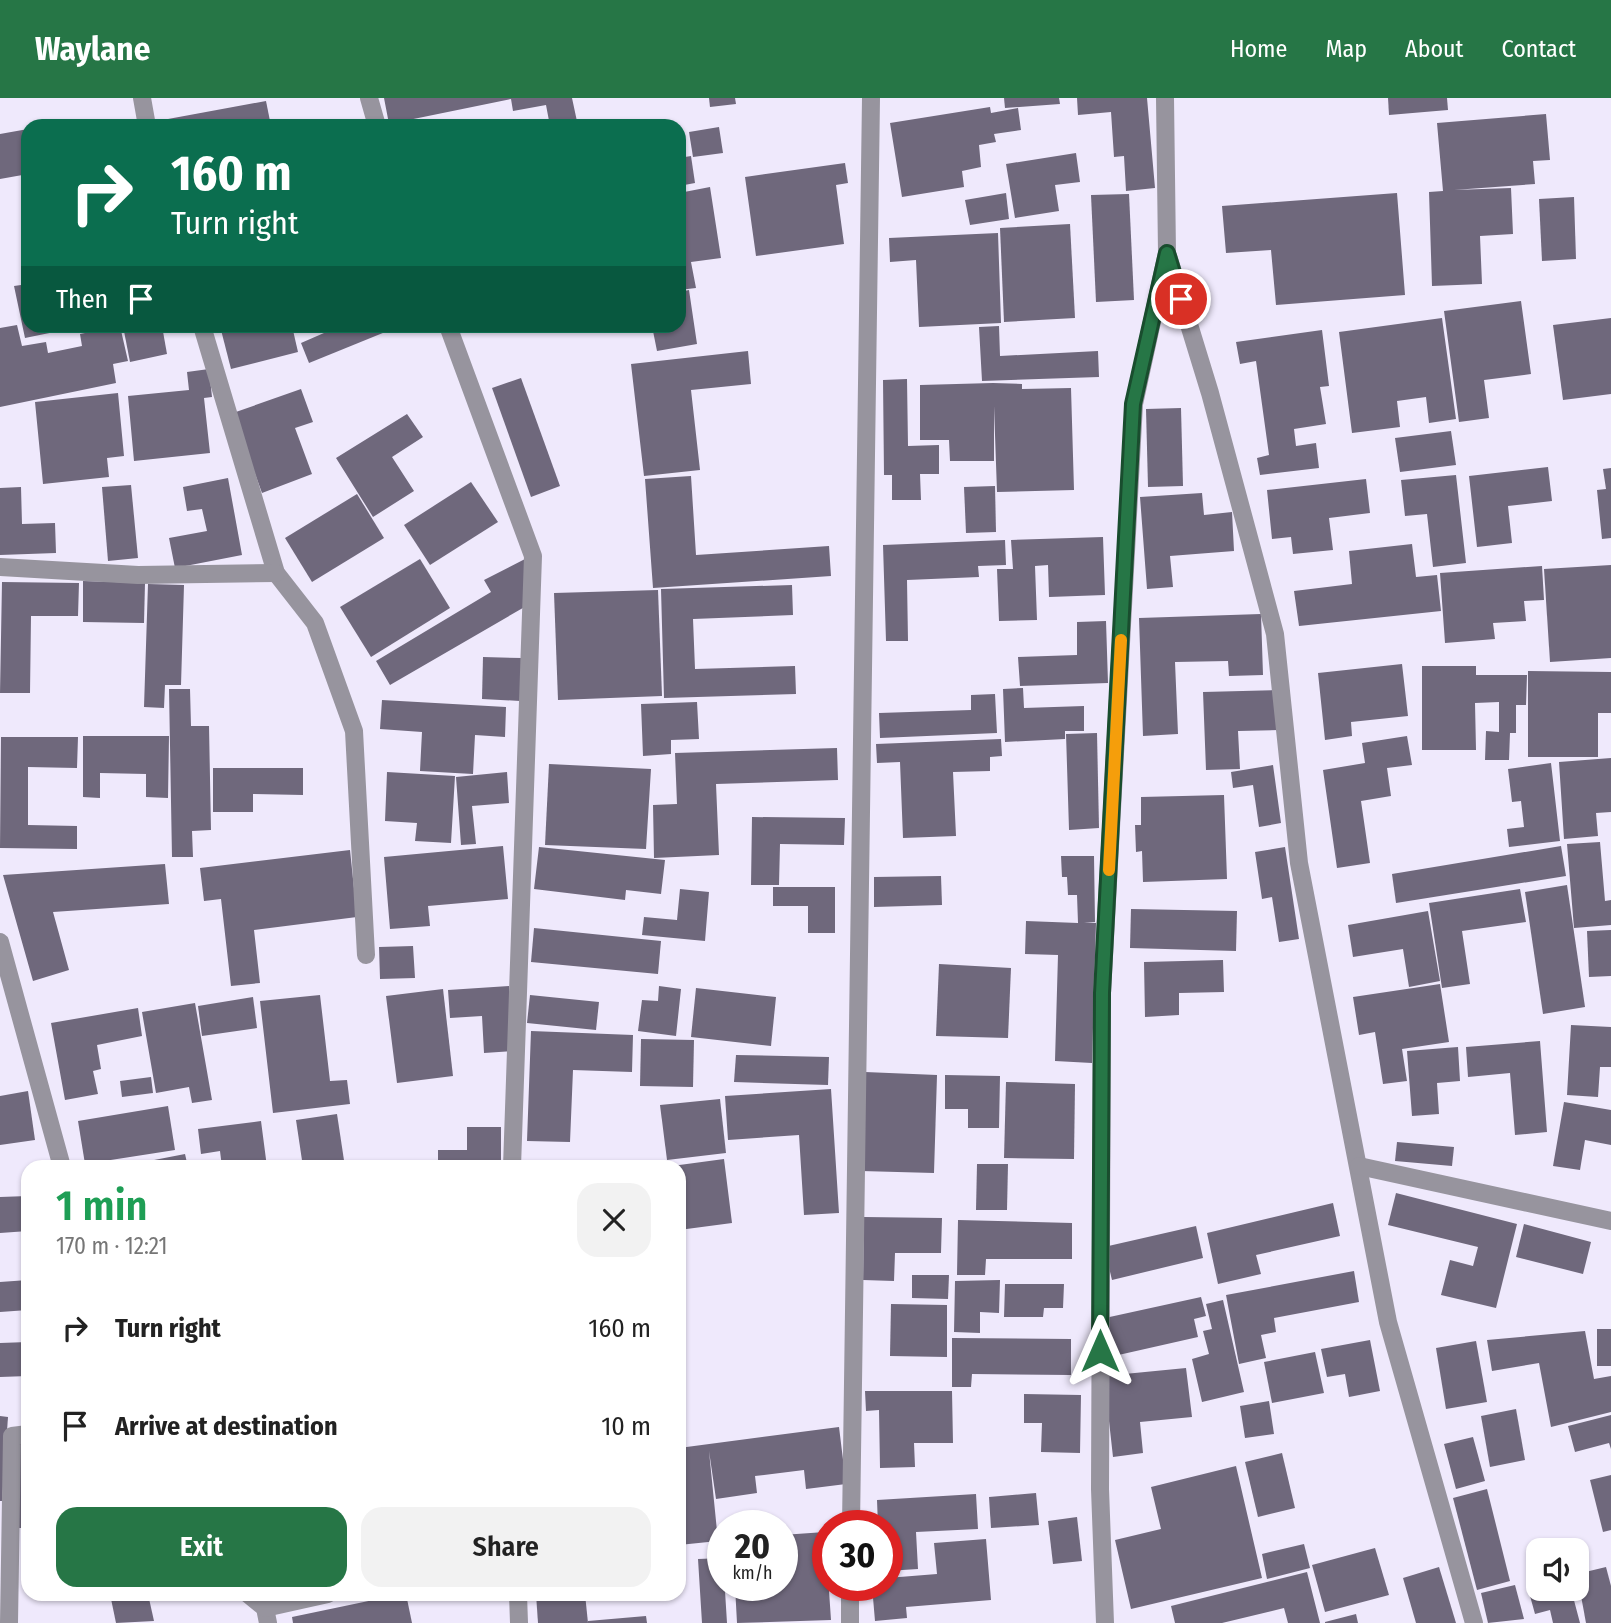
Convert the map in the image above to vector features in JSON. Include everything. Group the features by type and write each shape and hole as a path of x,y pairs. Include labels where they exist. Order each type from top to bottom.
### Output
{"street":[{"path":"142,98 146,119"},
{"path":"369,98 375,119"},
{"path":"851,1510 871,98"},
{"path":"1105,1623 1100,1489 1102,993 1133,404 1167,253 1165,98"},
{"path":"1167,253 1210,393 1275,634 1298,863 1388,1322 1474,1623"},
{"path":"204,333 276,573 315,623 354,731 366,955"},
{"path":"451,333 533,556 512,1160"},
{"path":"0,567 138,575 276,573"},
{"path":"0,942 60,1160"},
{"path":"1359,1166 1611,1222"},
{"path":"9,1623 12,1436 21,1435"},
{"path":"254,1601 266,1616 308,1601"},
{"path":"518,1601 519,1623"},
{"path":"850,1601 850,1623"}],"building":[{"path":"384,98 572,98 576,119 549,119 546,105 513,111 511,99 413,119 388,119"},
{"path":"709,98 735,98 736,104 710,107"},
{"path":"1004,98 1059,98 1060,104 1005,108"},
{"path":"1077,98 1147,98 1155,188 1126,191 1124,156 1114,157 1111,112 1078,115"},
{"path":"1388,98 1447,98 1448,110 1389,115"},
{"path":"266,101 270,119 168,119"},
{"path":"990,107 991,113 1018,108 1021,130 994,134 996,142 979,145 981,167 962,171 964,187 902,197 890,123"},
{"path":"1546,114 1550,160 1533,161 1535,184 1454,190 1511,188 1513,234 1480,236 1482,284 1432,286 1429,192 1443,191 1437,123"},
{"path":"719,127 723,153 693,157 689,132"},
{"path":"21,130 21,175 0,179 0,134"},
{"path":"1076,153 1080,182 1055,185 1059,211 1015,218 1006,164"},
{"path":"691,156 695,183 686,185 686,157"},
{"path":"845,163 848,183 836,185 844,244 756,256 745,177"},
{"path":"710,187 721,258 691,262 696,288 686,289 686,192"},
{"path":"1006,193 1009,219 970,225 965,200"},
{"path":"1397,193 1405,295 1276,305 1271,250 1226,253 1222,206"},
{"path":"1129,194 1134,300 1096,302 1091,195"},
{"path":"1574,197 1576,259 1542,261 1539,199"},
{"path":"1070,224 1075,318 1004,322 1000,228"},
{"path":"998,233 1001,323 919,327 916,260 890,262 889,238"},
{"path":"21,285 21,319 14,286"},
{"path":"689,290 697,344 657,351 653,333 686,333 686,291"},
{"path":"1521,301 1531,374 1484,380 1489,418 1459,422 1444,311"},
{"path":"1442,318 1456,419 1429,423 1426,397 1397,401 1400,427 1352,433 1339,332"},
{"path":"1611,318 1611,394 1563,400 1553,325"},
{"path":"17,325 22,346 46,342 48,353 82,346 80,334 122,333 128,361 113,364 116,383 0,407 0,328"},
{"path":"999,326 1000,356 1098,351 1099,377 982,381 979,327"},
{"path":"1322,330 1329,386 1320,387 1326,424 1294,429 1296,446 1316,443 1319,468 1260,475 1257,458 1269,455 1256,361 1240,364 1236,342"},
{"path":"24,333 50,333 25,338"},
{"path":"124,333 163,333 167,354 130,362"},
{"path":"222,333 294,333 298,352 231,369"},
{"path":"324,333 383,333 309,363 301,343"},
{"path":"748,351 751,384 691,390 700,470 644,476 631,364"},
{"path":"209,369 212,397 204,398 210,453 134,461 128,396 189,390 187,372"},
{"path":"521,378 560,486 531,497 492,388"},
{"path":"907,379 908,446 939,445 939,474 920,474 921,500 892,500 892,475 884,475 883,380"},
{"path":"1022,384 1022,389 1071,388 1074,490 997,492 994,406 994,461 950,461 949,440 920,440 920,385"},
{"path":"301,389 313,422 295,428 312,474 262,493 233,413"},
{"path":"118,393 124,456 107,458 109,477 43,484 35,402"},
{"path":"1181,408 1183,486 1148,487 1146,409"},
{"path":"407,414 423,437 392,457 414,491 373,517 336,458"},
{"path":"1451,431 1456,465 1400,472 1395,438"},
{"path":"1548,467 1552,501 1508,506 1512,543 1477,547 1469,476"},
{"path":"1611,468 1611,538 1602,539 1597,490 1606,489 1603,469"},
{"path":"1456,475 1466,563 1433,567 1427,514 1405,516 1401,480"},
{"path":"691,476 696,555 829,546 831,576 653,588 645,479"},
{"path":"228,478 242,555 175,568 169,538 207,531 202,509 187,511 183,487"},
{"path":"1366,479 1370,513 1329,518 1333,550 1293,554 1291,537 1272,539 1267,490"},
{"path":"471,482 498,522 430,565 404,525"},
{"path":"131,485 138,558 108,561 102,487"},
{"path":"995,486 996,532 966,533 964,487"},
{"path":"21,487 22,524 55,523 56,553 0,555 0,488"},
{"path":"1202,493 1204,515 1232,512 1234,551 1170,556 1173,587 1147,589 1140,497"},
{"path":"357,494 384,538 312,582 285,538"},
{"path":"1103,537 1105,595 1049,597 1048,565 1035,566 1037,620 999,621 997,569 1013,569 1011,540"},
{"path":"1005,540 1006,565 978,566 979,577 907,580 908,641 886,641 883,545"},
{"path":"1412,544 1416,577 1437,575 1441,611 1299,626 1294,591 1352,584 1349,551"},
{"path":"420,559 450,608 371,657 340,607"},
{"path":"525,559 528,605 390,685 376,661 491,592 484,580"},
{"path":"1611,565 1611,658 1550,662 1544,569"},
{"path":"1542,566 1544,600 1524,601 1526,621 1493,623 1495,639 1445,643 1440,573"},
{"path":"83,581 145,583 144,623 83,622"},
{"path":"2,582 79,583 78,616 31,616 30,693 0,693"},
{"path":"148,584 184,585 181,685 165,685 164,708 144,707"},
{"path":"792,585 793,615 693,619 695,669 795,666 796,694 664,698 661,589"},
{"path":"658,590 662,696 558,700 554,593"},
{"path":"1261,614 1263,675 1229,676 1228,661 1175,662 1178,734 1143,736 1139,618"},
{"path":"1106,621 1108,683 1020,686 1018,657 1077,655 1077,622"},
{"path":"483,657 522,658 520,701 482,699"},
{"path":"1402,664 1408,716 1351,722 1352,736 1325,740 1318,673"},
{"path":"1422,666 1476,666 1476,675 1527,675 1526,705 1516,705 1516,733 1510,733 1509,760 1485,760 1486,731 1499,732 1499,702 1475,703 1476,750 1422,750"},
{"path":"1528,671 1611,672 1611,713 1598,713 1598,757 1528,757"},
{"path":"1023,688 1024,708 1084,706 1084,731 1065,731 1065,739 1005,742 1003,689"},
{"path":"169,689 190,689 191,726 209,726 211,830 192,831 193,857 172,857"},
{"path":"1277,690 1279,730 1238,731 1240,769 1206,770 1203,692"},
{"path":"995,694 997,733 880,738 879,713 971,710 971,695"},
{"path":"382,700 506,707 505,737 475,735 473,774 420,771 422,732 380,729"},
{"path":"697,702 699,739 671,740 671,754 643,756 641,704"},
{"path":"1097,733 1099,828 1069,830 1066,734"},
{"path":"83,736 169,736 168,798 146,797 146,774 100,773 100,798 83,797"},
{"path":"1407,736 1412,765 1387,768 1391,796 1361,801 1370,863 1337,868 1323,770 1365,763 1362,743"},
{"path":"1,737 78,737 77,768 28,767 28,825 77,826 77,849 0,848"},
{"path":"1001,739 1002,756 990,757 990,771 953,772 956,836 903,838 900,762 877,763 876,744"},
{"path":"837,748 838,780 716,784 719,855 654,858 653,805 677,804 675,753"},
{"path":"1611,758 1611,812 1596,813 1598,836 1564,839 1559,762"},
{"path":"1551,763 1560,841 1509,847 1507,829 1524,827 1521,801 1512,802 1508,769"},
{"path":"549,764 651,769 646,849 545,845"},
{"path":"1273,765 1281,823 1259,827 1253,785 1233,788 1231,772"},
{"path":"213,768 303,768 303,795 253,794 253,812 213,812"},
{"path":"387,772 455,776 451,843 415,841 417,823 385,821"},
{"path":"507,772 509,803 472,806 476,844 461,845 456,777"},
{"path":"1224,795 1227,879 1143,882 1142,851 1136,852 1135,825 1141,825 1141,797"},
{"path":"752,817 845,818 844,845 780,844 779,885 751,885"},
{"path":"1600,842 1605,901 1611,900 1611,925 1574,928 1567,844"},
{"path":"503,846 508,899 428,906 430,926 390,929 384,857"},
{"path":"1561,846 1566,876 1396,903 1392,874"},
{"path":"539,847 665,860 661,894 626,890 625,900 534,889"},
{"path":"1285,847 1299,939 1279,942 1272,897 1262,899 1255,852"},
{"path":"350,850 357,917 254,930 260,983 231,986 221,899 204,901 200,868"},
{"path":"1061,856 1094,856 1095,922 1084,922 1096,923 1092,1063 1055,1061 1058,955 1025,954 1026,921 1078,923 1077,895 1068,895 1067,877 1062,877"},
{"path":"165,864 169,904 53,912 69,970 33,981 3,875"},
{"path":"941,876 942,905 874,907 874,877"},
{"path":"1567,885 1585,1007 1543,1014 1525,892"},
{"path":"773,887 835,887 835,933 808,933 808,906 773,906"},
{"path":"680,889 709,892 705,941 642,935 644,917 677,920"},
{"path":"1520,889 1526,922 1462,931 1470,984 1442,988 1429,903"},
{"path":"1131,909 1237,911 1236,951 1130,948"},
{"path":"1428,911 1440,981 1409,987 1403,949 1353,957 1348,925"},
{"path":"534,928 661,941 658,974 531,962"},
{"path":"1611,930 1611,976 1589,977 1587,931"},
{"path":"413,946 415,978 380,979 379,947"},
{"path":"1223,960 1224,992 1179,993 1179,1015 1145,1017 1144,962"},
{"path":"939,964 1011,968 1008,1038 936,1036"},
{"path":"1440,984 1449,1042 1402,1049 1407,1081 1383,1084 1375,1032 1359,1035 1353,997"},
{"path":"509,986 513,1051 484,1053 482,1016 450,1018 448,990"},
{"path":"659,986 681,989 676,1036 638,1031 642,1000 658,1001"},
{"path":"696,988 776,997 771,1046 691,1037"},
{"path":"443,989 453,1076 397,1083 386,996"},
{"path":"320,995 330,1081 347,1080 350,1104 273,1113 260,1001"},
{"path":"530,995 599,1002 596,1030 527,1023"},
{"path":"253,997 257,1028 202,1036 198,1006"},
{"path":"195,1003 212,1100 192,1103 189,1087 156,1093 142,1012"},
{"path":"138,1008 142,1036 97,1045 101,1069 93,1071 98,1094 65,1100 51,1023"},
{"path":"1571,1025 1611,1027 1611,1067 1600,1067 1598,1097 1567,1095"},
{"path":"531,1031 633,1035 632,1072 573,1070 570,1142 527,1141"},
{"path":"641,1039 694,1040 693,1087 640,1086"},
{"path":"1540,1041 1547,1132 1515,1135 1510,1073 1468,1077 1466,1047"},
{"path":"1458,1047 1460,1081 1437,1083 1439,1114 1412,1116 1407,1051"},
{"path":"736,1055 829,1057 828,1085 734,1082"},
{"path":"865,1072 937,1075 934,1173 861,1171"},
{"path":"945,1075 1000,1076 999,1128 968,1128 968,1109 945,1109"},
{"path":"151,1077 153,1093 122,1097 120,1081"},
{"path":"1006,1082 1075,1084 1074,1159 1004,1158"},
{"path":"831,1089 839,1213 804,1215 799,1135 728,1140 725,1096"},
{"path":"28,1091 35,1140 0,1145 0,1096"},
{"path":"720,1099 726,1153 667,1160 660,1105"},
{"path":"1564,1102 1611,1110 1611,1145 1585,1140 1580,1170 1553,1166"},
{"path":"168,1106 175,1150 111,1160 84,1160 78,1121"},
{"path":"337,1114 344,1160 302,1160 296,1120"},
{"path":"261,1121 266,1160 221,1160 220,1151 201,1154 198,1129"},
{"path":"467,1127 501,1127 501,1160 438,1160 438,1150 467,1150"},
{"path":"1397,1142 1454,1147 1452,1166 1395,1161"},
{"path":"185,1154 186,1160 154,1160"},
{"path":"724,1159 732,1223 686,1229 686,1164"},
{"path":"977,1164 1008,1164 1007,1210 976,1210"},
{"path":"1396,1193 1517,1224 1496,1308 1441,1295 1450,1260 1473,1266 1478,1247 1388,1225"},
{"path":"21,1196 21,1232 0,1233 0,1197"},
{"path":"1333,1203 1340,1236 1256,1255 1261,1274 1218,1284 1207,1233"},
{"path":"864,1217 942,1218 941,1253 895,1253 894,1281 863,1280"},
{"path":"958,1220 1072,1223 1072,1259 986,1259 985,1275 957,1275"},
{"path":"1524,1224 1591,1242 1583,1274 1516,1257"},
{"path":"1196,1226 1203,1258 1112,1280 1104,1247"},
{"path":"1354,1271 1359,1302 1274,1318 1276,1332 1261,1335 1266,1358 1239,1364 1226,1295"},
{"path":"912,1275 949,1275 948,1299 912,1298"},
{"path":"21,1280 21,1310 0,1312 0,1282"},
{"path":"1000,1280 999,1313 980,1312 980,1333 954,1332 955,1281"},
{"path":"1005,1284 1064,1284 1063,1308 1044,1308 1043,1317 1004,1317"},
{"path":"1201,1297 1206,1316 1194,1319 1198,1337 1114,1356 1105,1318"},
{"path":"1223,1300 1244,1392 1202,1402 1192,1359 1209,1354 1203,1331 1212,1329 1206,1304"},
{"path":"891,1304 947,1305 947,1357 890,1356"},
{"path":"1597,1329 1611,1329 1611,1366 1597,1366"},
{"path":"1585,1331 1594,1379 1611,1376 1611,1412 1551,1427 1539,1363 1492,1371 1487,1340"},
{"path":"952,1338 1071,1339 1071,1375 972,1374 971,1387 952,1387"},
{"path":"1370,1340 1380,1391 1349,1397 1345,1374 1327,1377 1321,1349"},
{"path":"1476,1341 1487,1402 1446,1409 1436,1348"},
{"path":"21,1342 21,1376 0,1377 0,1343"},
{"path":"1315,1352 1324,1393 1272,1403 1264,1362"},
{"path":"1186,1368 1192,1417 1140,1422 1143,1453 1113,1457 1104,1376"},
{"path":"865,1391 952,1391 953,1443 914,1443 915,1467 880,1468 879,1410 866,1411"},
{"path":"1024,1394 1081,1395 1080,1453 1041,1452 1042,1423 1024,1423"},
{"path":"1269,1401 1274,1434 1245,1438 1240,1406"},
{"path":"1516,1409 1525,1460 1490,1467 1481,1416"},
{"path":"1611,1415 1611,1449 1609,1443 1575,1452 1568,1426"},
{"path":"0,1416 8,1417 2,1501 0,1501"},
{"path":"839,1427 846,1484 806,1489 804,1470 755,1476 757,1493 716,1499 709,1451 715,1510 707,1510 707,1542 686,1544 686,1447"},
{"path":"1473,1437 1485,1481 1456,1489 1444,1444"},
{"path":"19,1443 21,1443 21,1528 18,1528"},
{"path":"1282,1453 1295,1508 1258,1517 1245,1462"},
{"path":"1236,1466 1262,1578 1131,1609 1115,1540 1161,1529 1151,1487"},
{"path":"1611,1475 1611,1530 1603,1532 1590,1480"},
{"path":"1487,1489 1510,1581 1477,1590 1453,1498"},
{"path":"1036,1493 1039,1525 991,1528 989,1497"},
{"path":"976,1494 978,1529 916,1532 918,1569 903,1570 903,1510 877,1510 877,1500"},
{"path":"1077,1517 1082,1561 1053,1564 1048,1521"},
{"path":"812,1533 812,1601 830,1601 831,1620 737,1623 736,1601 798,1601 798,1534"},
{"path":"986,1539 991,1600 906,1607 907,1618 875,1621 873,1601 903,1601 903,1577 937,1574 934,1543"},
{"path":"1304,1544 1310,1568 1267,1579 1262,1554"},
{"path":"1375,1548 1389,1595 1325,1612 1312,1565"},
{"path":"698,1559 707,1559 707,1601 726,1601 727,1623 702,1623"},
{"path":"1439,1567 1456,1623 1416,1623 1403,1578"},
{"path":"1606,1567 1611,1586 1611,1623 1586,1623 1582,1601 1589,1601 1589,1571"},
{"path":"1307,1572 1320,1623 1288,1623 1284,1608 1222,1623 1175,1623 1171,1606"},
{"path":"1515,1585 1524,1619 1488,1623 1481,1593"},
{"path":"111,1601 150,1601 154,1621 116,1623"},
{"path":"369,1601 407,1601 412,1623 293,1623 292,1617"},
{"path":"536,1601 586,1601 588,1623 538,1623"},
{"path":"1531,1601 1574,1601 1580,1623 1553,1623 1550,1610 1535,1614"},
{"path":"1356,1614 1358,1623 1325,1623 1325,1622"},
{"path":"646,1616 647,1623 588,1623 588,1621"}],"slow traffic":[{"path":"1109,870 1121,640"}],"route":[{"path":"1100,1351 1102,993 1133,404 1167,253 1181,299"}]}
